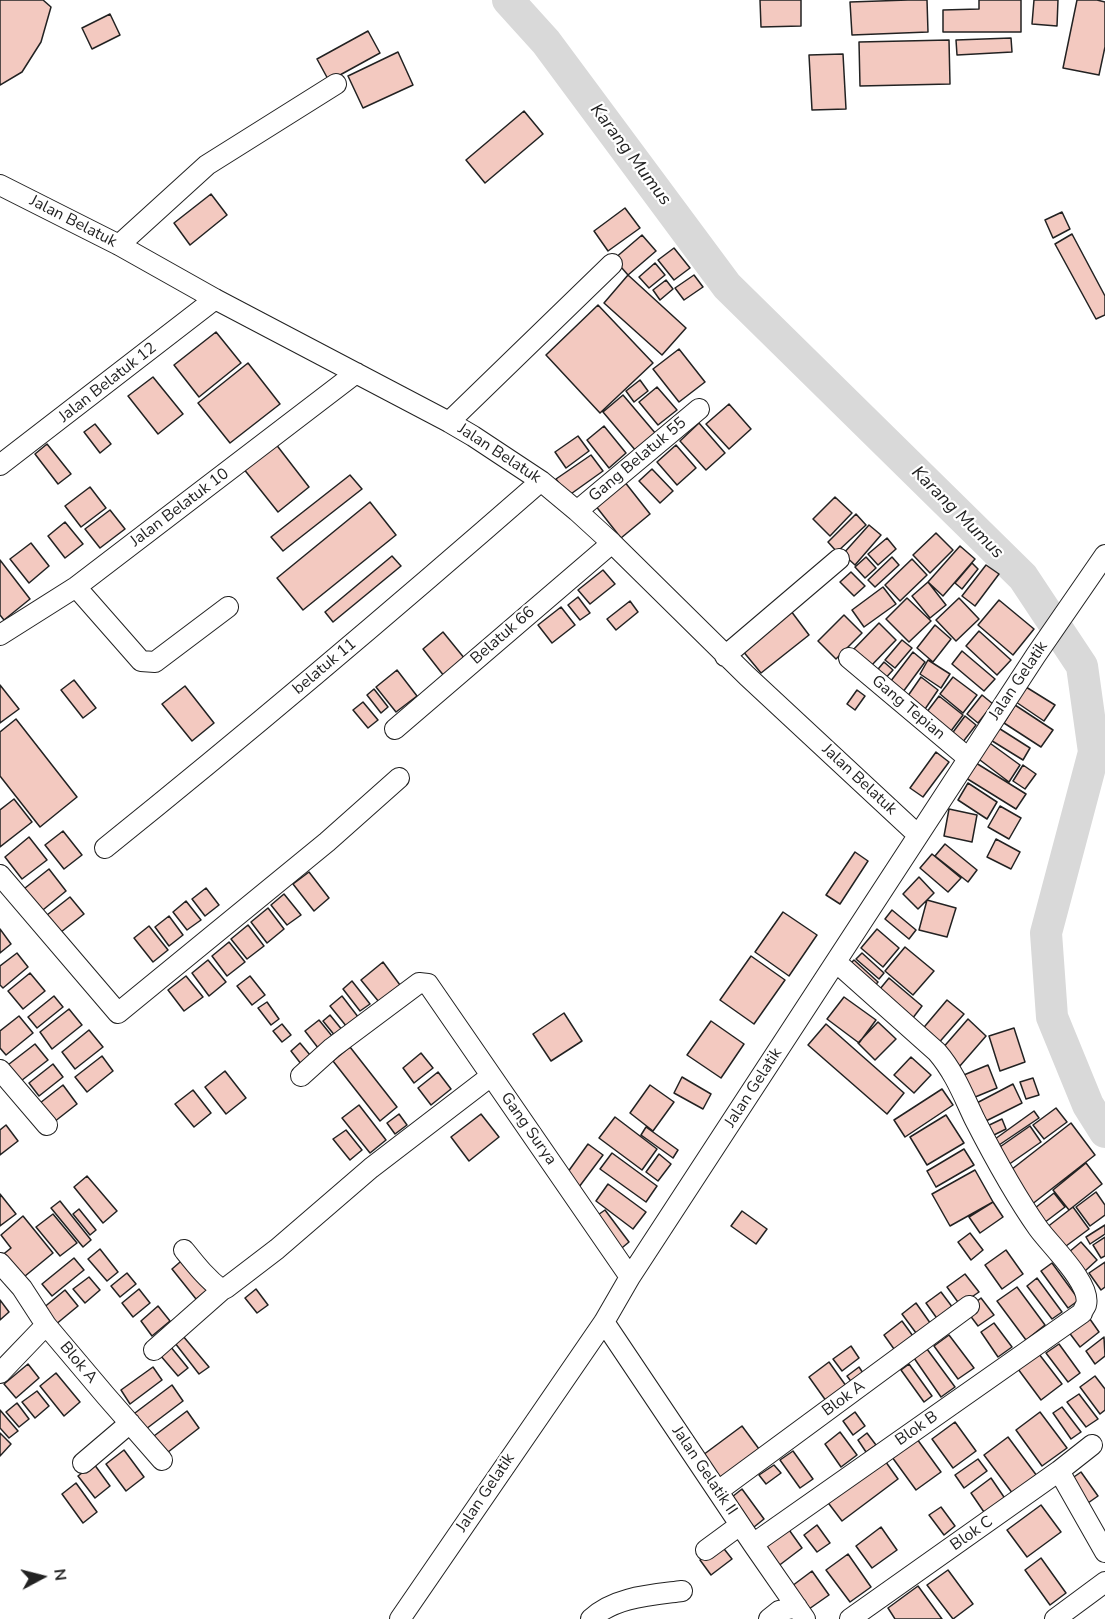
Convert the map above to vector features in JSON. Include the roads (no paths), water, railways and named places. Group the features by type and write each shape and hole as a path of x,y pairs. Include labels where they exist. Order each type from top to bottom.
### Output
{"street":[{"path":"119,245 207,165 336,84"},
{"name":"Jalan Belatuk","path":"0,185 119,245 215,299 449,422 541,481 612,543 725,656 918,835"},
{"path":"449,422 612,264"},
{"name":"Jalan Belatuk 12","path":"0,465 215,299"},
{"name":"Jalan Belatuk 10","path":"0,636 76,587 356,373"},
{"name":"Gang Belatuk 55","path":"577,511 699,409"},
{"name":"belatuk 11","path":"105,848 181,788 442,568 541,481"},
{"name":"Belatuk 66","path":"395,729 612,543"},
{"name":"Jalan Gelatik","path":"400,1619 604,1322 630,1277 1035,655 1105,555"},
{"path":"725,656 839,559"},
{"path":"76,587 141,661 155,663 228,607"},
{"name":"Gang Tepian","path":"849,658 968,758"},
{"path":"0,875 118,1013 327,842 399,778"},
{"name":"Blok B","path":"753,1544 1082,1313 1086,1305 1084,1288 1039,1229 1007,1179 949,1066 937,1052 836,962"},
{"name":"Gang Surya","path":"301,1076 332,1048 419,983 425,982 630,1277"},
{"path":"0,1070 46,1125"},
{"path":"154,1350 222,1290 277,1249 371,1168 491,1076"},
{"path":"184,1250 201,1271 222,1290"},
{"name":"Blok A","path":"0,1263 22,1288 46,1325 162,1460"},
{"name":"Blok A","path":"718,1491 969,1306"},
{"name":"Jalan Gelatik II","path":"604,1322 801,1613"},
{"path":"0,1373 46,1325"},
{"path":"83,1463 130,1423"},
{"name":"Blok C","path":"850,1619 1059,1471 1092,1445"},
{"path":"1059,1471 1105,1552"},
{"path":"706,1550 740,1525"},
{"path":"1055,1619 1105,1582"},
{"path":"591,1619 605,1609 633,1598 682,1591"},
{"path":"769,1619 779,1611 801,1613"}],"waterway":[{"name":"Karang Mumus","path":"508,0 546,42 727,286 1023,577 1082,666 1094,752 1046,933 1052,1017 1088,1105 1105,1132"}]}
